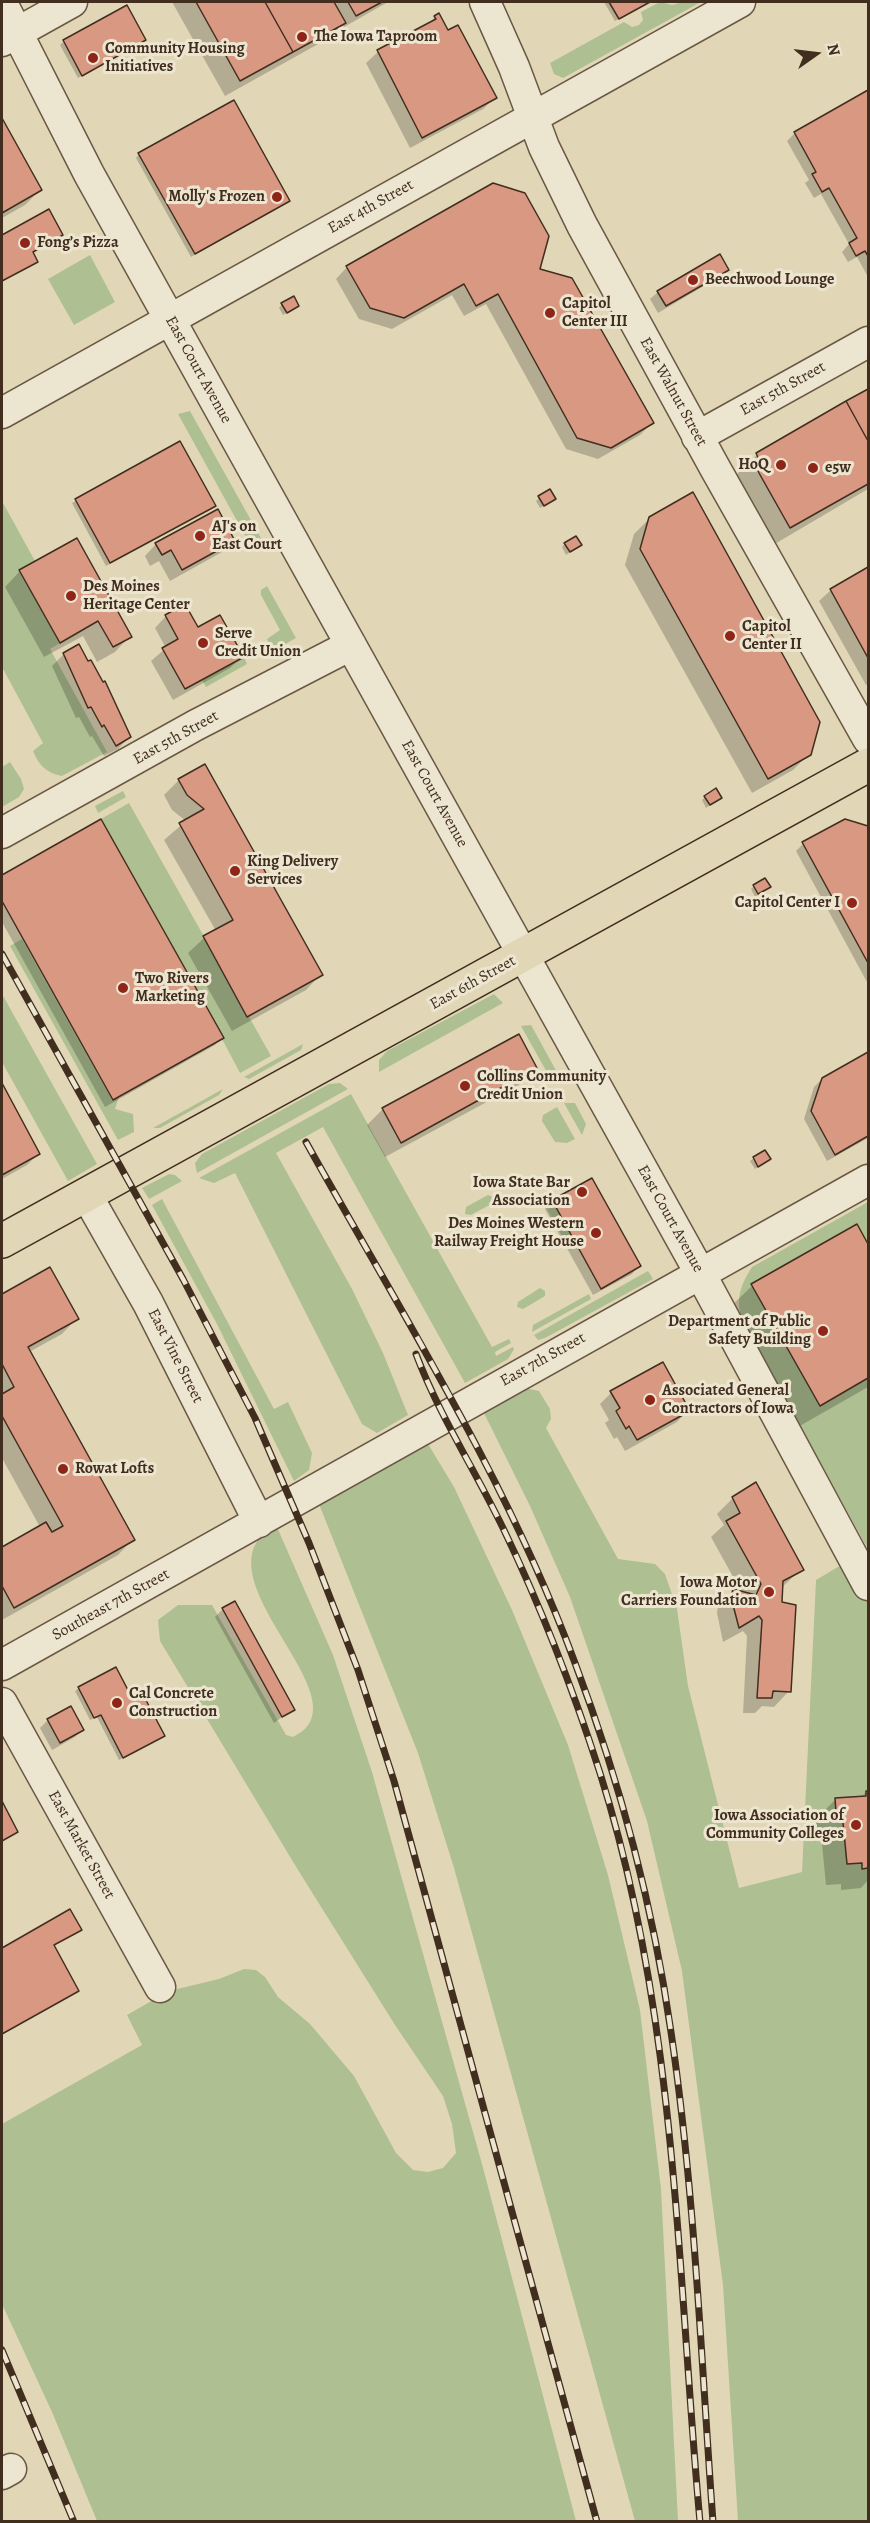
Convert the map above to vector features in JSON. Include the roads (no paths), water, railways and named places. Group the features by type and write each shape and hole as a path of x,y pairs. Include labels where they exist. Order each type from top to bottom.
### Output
{"main road":[{"name":"East 6th Street","path":"2,1241 868,765"}],"street":[{"path":"9,36 72,2"},
{"name":"East Walnut Street","path":"485,2 533,117 582,225 697,436 868,740"},
{"name":"East 4th Street","path":"2,413 740,2"},
{"name":"East Court Avenue","path":"2,3 9,36 170,319 700,1273 868,1585"},
{"name":"East 5th Street","path":"697,436 868,342"},
{"name":"East 5th Street","path":"2,833 196,725 351,645"},
{"name":"East 7th Street","path":"220,1545 868,1180"},
{"name":"East Vine Street","path":"82,1196 158,1322 259,1522"},
{"name":"Southeast 7th Street","path":"2,1665 220,1545"},
{"name":"East Market Street","path":"2,1702 160,1987"}],"railway":[{"path":"2,954 183,1279 255,1418 309,1543 358,1670 394,1781 597,2522"},
{"path":"306,1142 451,1398 518,1529 575,1663 620,1799 655,1938 679,2093 696,2276 713,2522"},
{"path":"416,1354 446,1421 503,1528 543,1618 590,1742 625,1865 645,1957 670,2144 700,2522"},
{"path":"2,2350 74,2522"}],"place":[{"name":"The Iowa Taproom","path":"302,37"},
{"name":"Community Housing Initiatives","path":"93,58"},
{"name":"Molly's Frozen","path":"277,197"},
{"name":"Fong’s Pizza","path":"25,243"},
{"name":"Beechwood Lounge","path":"693,280"},
{"name":"Capitol Center III","path":"550,313"},
{"name":"HoQ","path":"781,465"},
{"name":"e5w","path":"813,468"},
{"name":"AJ's on East Court","path":"200,536"},
{"name":"Des Moines Heritage Center","path":"71,596"},
{"name":"Capitol Center II","path":"730,636"},
{"name":"Serve Credit Union","path":"203,643"},
{"name":"King Delivery Services","path":"235,871"},
{"name":"Capitol Center I","path":"852,903"},
{"name":"Two Rivers Marketing","path":"123,988"},
{"name":"Collins Community Credit Union","path":"465,1086"},
{"name":"Iowa State Bar Association","path":"582,1192"},
{"name":"Des Moines Western Railway Freight House","path":"596,1233"},
{"name":"Department of Public Safety Building","path":"823,1331"},
{"name":"Associated General Contractors of Iowa","path":"650,1400"},
{"name":"Rowat Lofts","path":"63,1469"},
{"name":"Iowa Motor Carriers Foundation","path":"769,1592"},
{"name":"Cal Concrete Construction","path":"117,1703"},
{"name":"Iowa Association of Community Colleges","path":"856,1825"}]}
